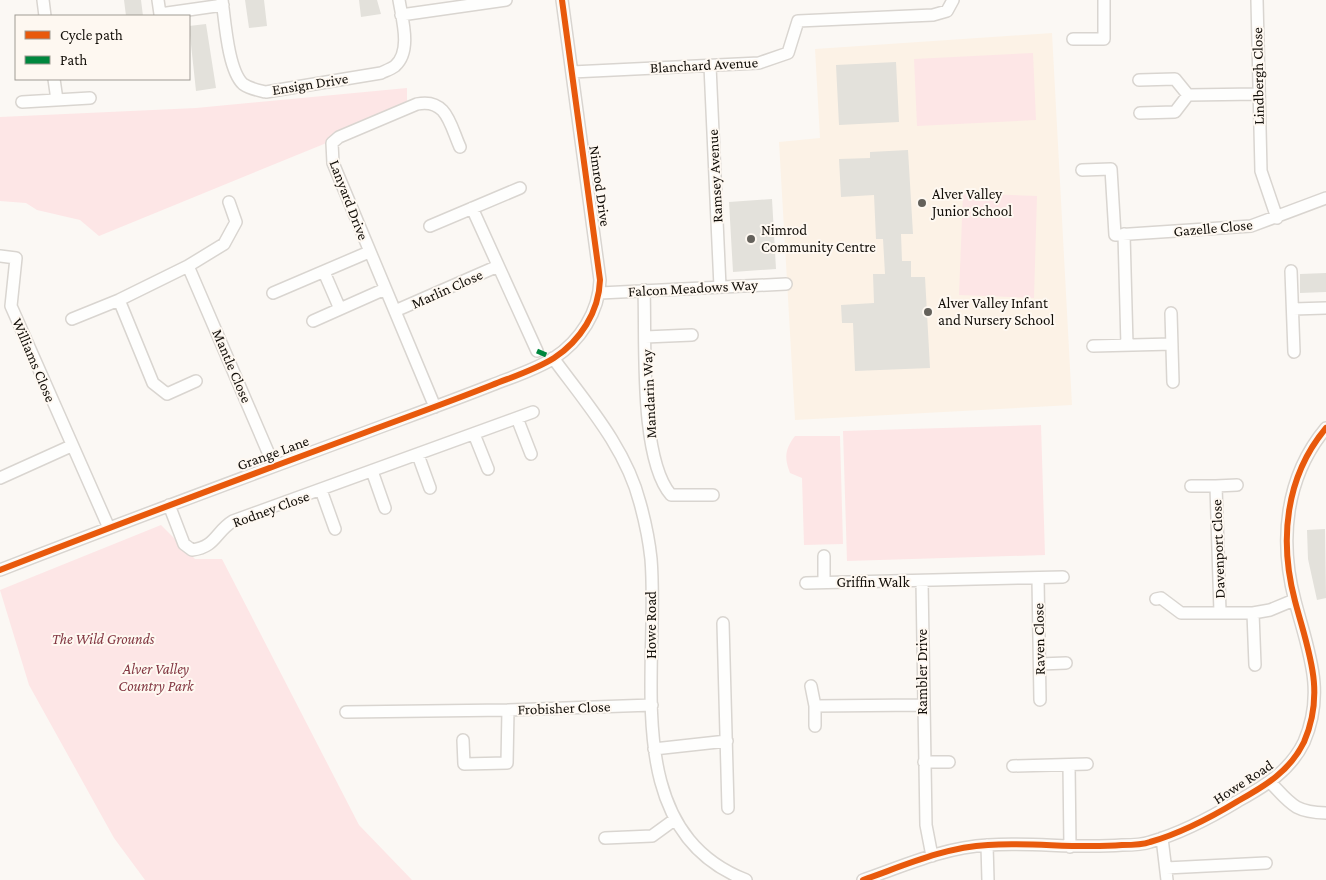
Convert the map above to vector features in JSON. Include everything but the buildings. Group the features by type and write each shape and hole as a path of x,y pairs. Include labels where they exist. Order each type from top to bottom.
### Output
{"street":[{"path":"43,0 45,15"},
{"path":"158,0 160,14 222,2"},
{"name":"Ensign Drive","path":"222,2 236,72 242,83 252,89 266,92 381,73 395,66 402,57 405,44 399,0"},
{"path":"401,15 463,3 506,0"},
{"name":"Nimrod Drive","path":"553,358 581,333 591,317 600,292 600,280 562,0"},
{"name":"Blanchard Avenue","path":"572,72 759,63 788,53 798,21 933,15 947,11 953,0"},
{"path":"1073,39 1104,39 1104,0"},
{"name":"Lindbergh Close","path":"1257,0 1260,152 1266,190 1277,218"},
{"name":"Ramsey Avenue","path":"710,66 720,287"},
{"path":"1139,80 1175,79 1188,95"},
{"path":"54,80 56,100"},
{"path":"1140,113 1174,112 1188,95 1258,94"},
{"path":"22,102 90,98"},
{"name":"Lanyard Drive","path":"435,407 333,163 332,143 348,133 417,104 427,102 437,104 443,110 460,147"},
{"path":"1082,170 1111,169 1115,235 1124,234 1127,345"},
{"path":"430,226 520,188"},
{"name":"Gazelle Close","path":"1124,234 1251,226 1277,218 1312,202 1326,198"},
{"path":"72,319 119,300 188,266 224,244 236,222 229,202"},
{"name":"Marlin Close","path":"472,208 536,351"},
{"path":"273,293 370,252"},
{"name":"Williams Close","path":"0,256 16,258 11,306 71,446 109,528"},
{"name":"Mantle Close","path":"188,266 274,466"},
{"name":"Marlin Close","path":"395,311 498,266"},
{"path":"1291,271 1294,352"},
{"path":"324,272 340,309"},
{"name":"Falcon Meadows Way","path":"600,292 786,284"},
{"path":"313,321 385,289"},
{"name":"Mandarin Way","path":"644,290 648,433 660,477 671,495 713,495"},
{"path":"119,300 153,383 167,394 196,381"},
{"path":"1293,309 1326,308"},
{"path":"1171,313 1173,382"},
{"name":"Mandarin Way","path":"646,338 692,335"},
{"path":"1093,346 1172,344"},
{"name":"Grange Lane","path":"0,570 169,505 435,407 531,369 553,358"},
{"name":"Howe Road","path":"553,358 610,435 622,456 640,500 651,559 652,705 654,749 661,786 674,820 689,841 708,859 732,874 746,880"},
{"name":"Rodney Close","path":"169,505 184,544 192,550 204,548 214,542 221,528 233,522 533,412"},
{"path":"517,418 530,454"},
{"name":"Howe Road","path":"862,880 932,856 987,845 1070,847 1148,843 1199,824 1270,782 1284,770 1301,749 1311,730 1316,707 1316,679 1311,652 1294,600 1287,554 1286,527 1289,503 1298,475 1309,451 1326,428"},
{"path":"474,434 488,469"},
{"path":"0,478 71,446"},
{"path":"418,455 430,488"},
{"path":"372,471 385,508"},
{"name":"Davenport Close","path":"1191,486 1237,485"},
{"name":"Davenport Close","path":"1216,486 1220,612"},
{"name":"Rodney Close","path":"321,490 335,529"},
{"name":"Griffin Walk","path":"824,556 824,582"},
{"path":"922,581 1063,577"},
{"name":"Raven Close","path":"1038,579 1040,700"},
{"name":"Griffin Walk","path":"806,583 922,581"},
{"name":"Rambler Drive","path":"922,581 922,705 926,825 932,856"},
{"path":"1156,599 1161,598 1181,613 1253,612 1270,610 1294,600"},
{"path":"1253,612 1255,665"},
{"path":"723,623 728,808"},
{"path":"1040,664 1066,663"},
{"path":"811,686 815,706 815,726"},
{"name":"Frobisher Close","path":"463,740 464,764 507,763 508,710 652,705"},
{"path":"815,706 922,705"},
{"path":"346,712 462,709 508,710"},
{"path":"654,749 727,742"},
{"path":"924,762 950,762"},
{"path":"1013,766 1087,764"},
{"path":"1069,765 1070,847"},
{"path":"1270,782 1294,807 1326,813"},
{"path":"605,838 652,836 674,820"},
{"path":"1162,838 1166,874 1266,863"},
{"path":"987,845 988,880"}],"shaded area":[{"name":"Alver Valley Junior School","path":"1052,33 1072,405 795,420 779,142 820,138 815,49"}],"green space":[{"path":"1033,53 1036,120 917,126 914,59"},
{"path":"407,88 407,102 324,144 99,236 80,220 37,210 26,203 0,201 0,117 196,108"},
{"path":"963,193 1037,196 1034,298 959,295"},
{"path":"1041,425 1045,555 847,561 843,431"},
{"path":"795,436 840,436 843,544 804,545 802,478 790,473 786,458 787,449"},
{"name":"The Wild Grounds","path":"161,525 195,559 222,559 359,825 412,880 145,880 114,838 29,685 0,590"}],"marked path":[{"path":"537,351 553,358"}],"cycle path":[{"path":"0,570 523,373 554,358 572,343 592,314 599,292 600,280 562,0"},
{"path":"863,880 924,858 956,849 1005,844 1105,846 1147,843 1185,830 1258,790 1276,777 1292,761 1304,742 1314,705 1313,671 1290,578 1287,556 1287,533 1289,510 1294,488 1312,447 1326,428"}],"place":[{"name":"Alver Valley Junior School","path":"922,203"},
{"name":"Nimrod Community Centre","path":"751,239"},
{"name":"Alver Valley Infant and Nursery School","path":"928,312"}],"park label":[{"name":"Alver Valley Country Park","path":"156,678"}]}
